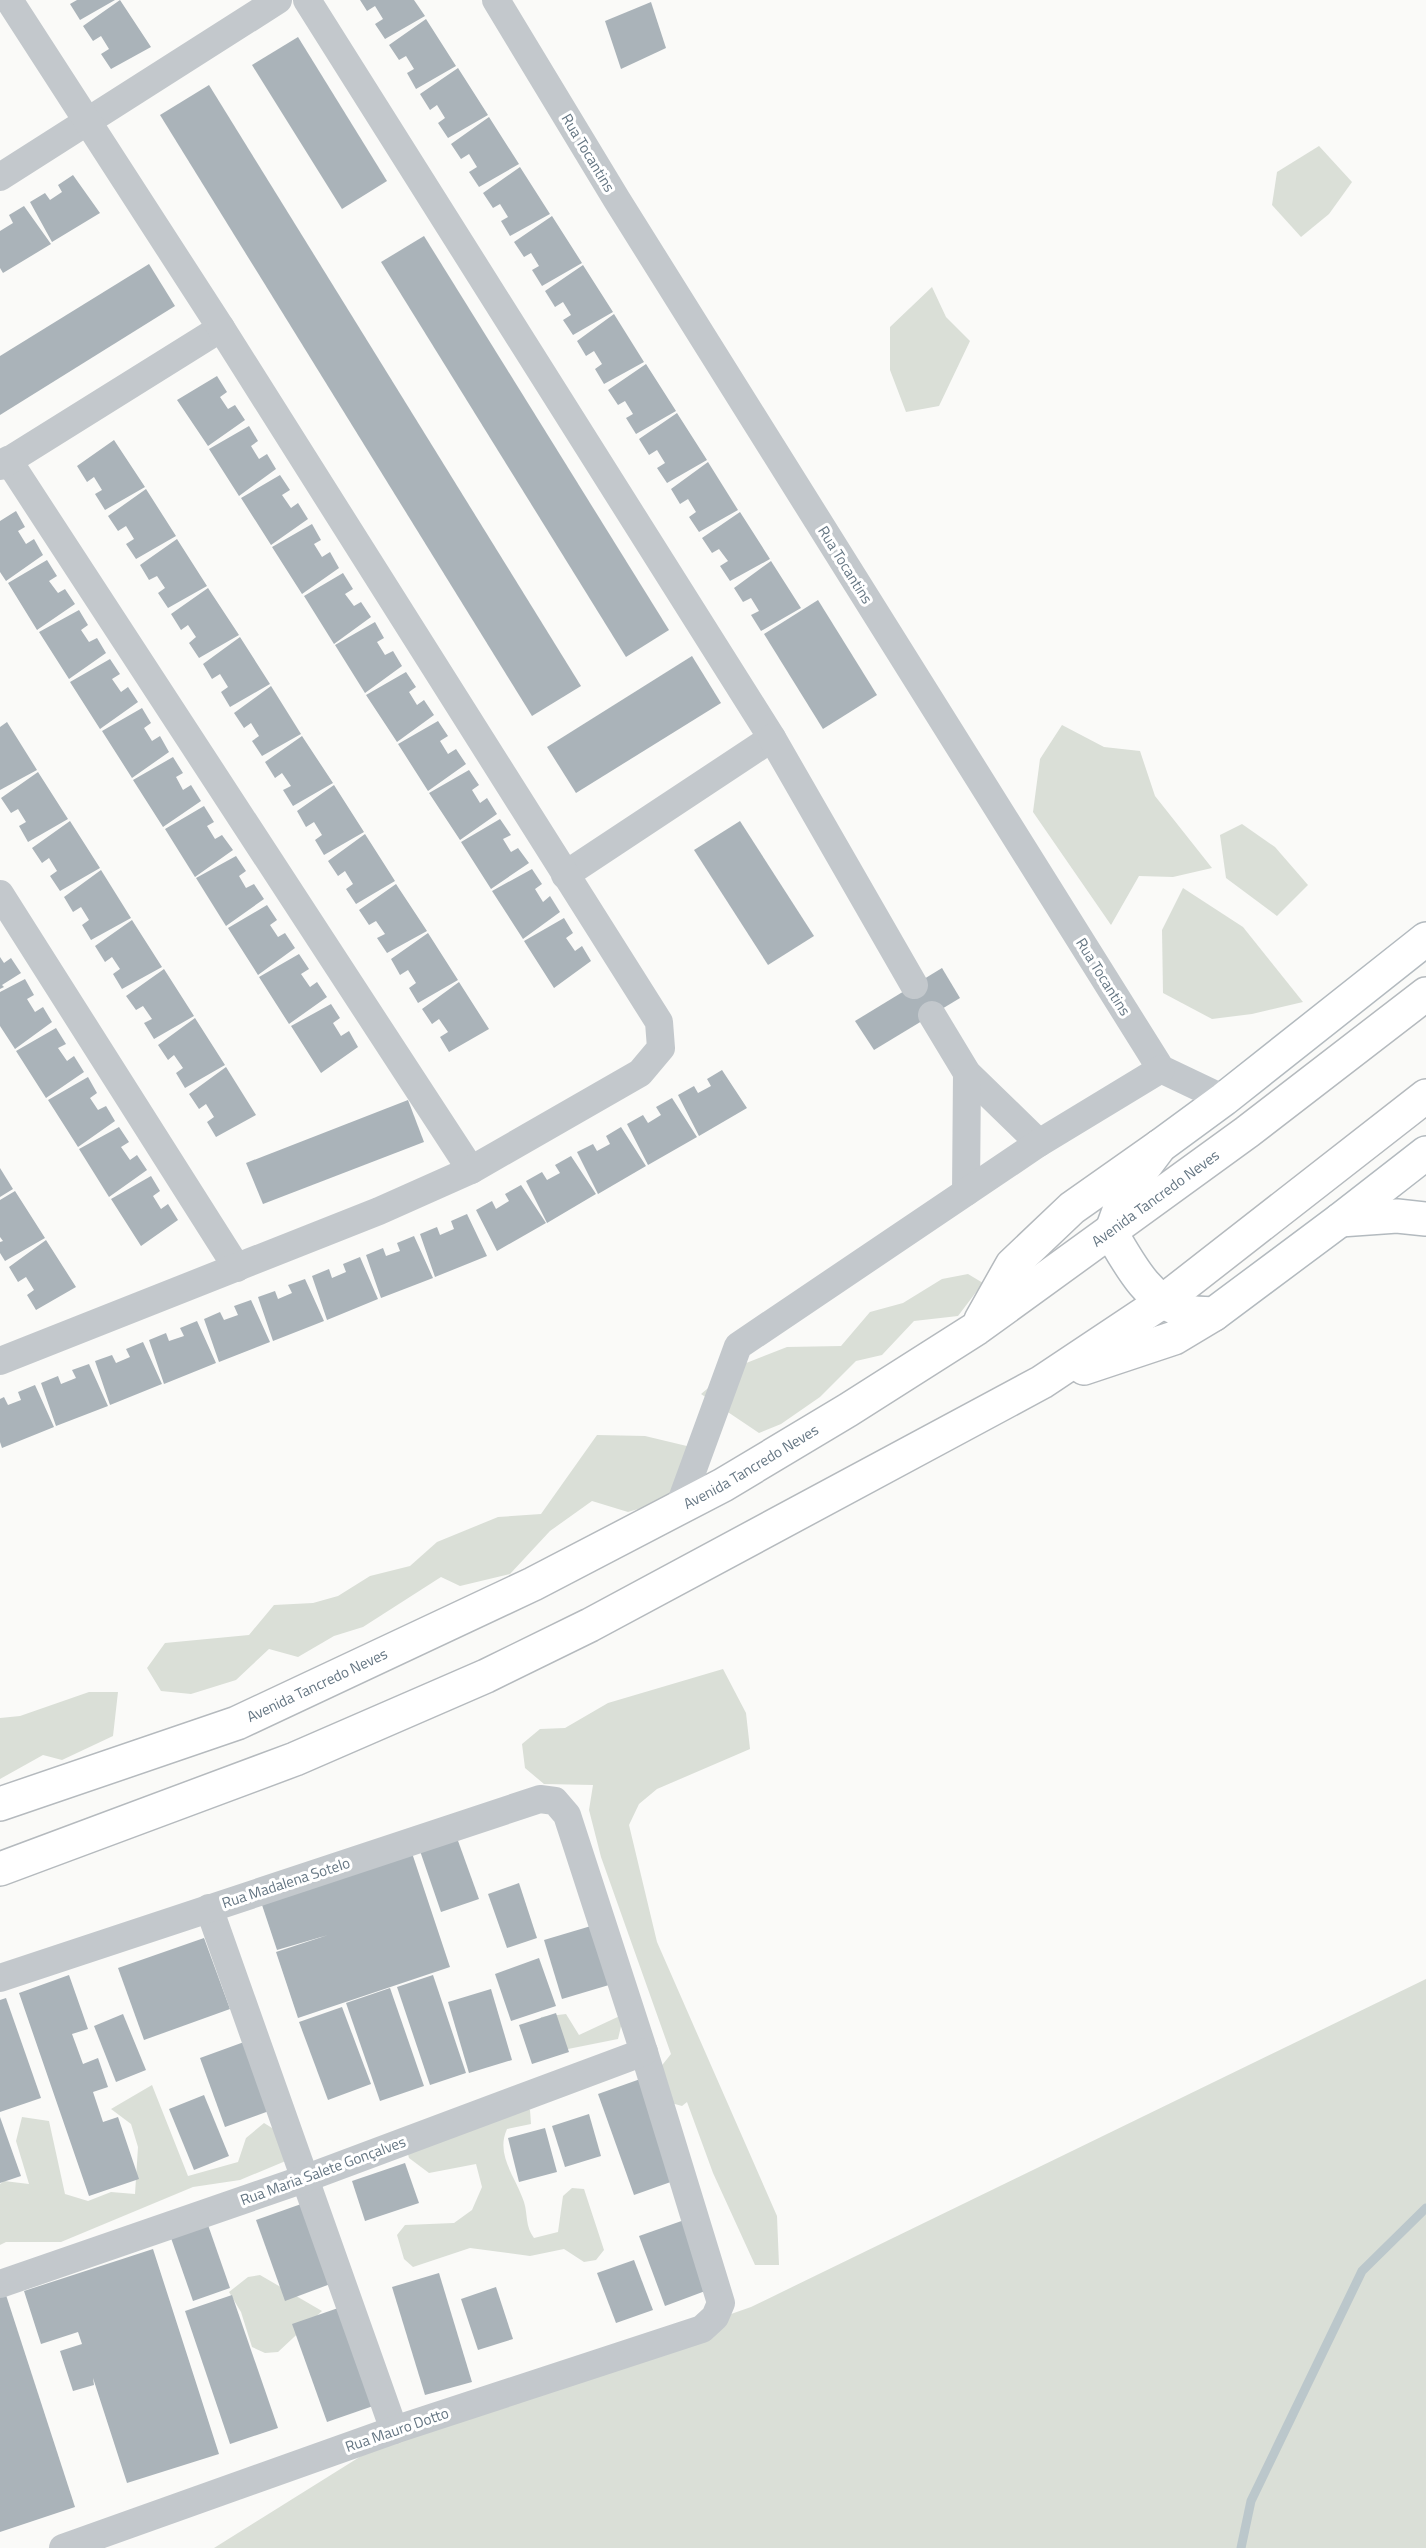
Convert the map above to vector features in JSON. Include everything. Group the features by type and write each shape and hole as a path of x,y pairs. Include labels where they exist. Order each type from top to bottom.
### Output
{"main road":[{"path":"977,1328 1012,1265 1071,1208 1224,1099 1426,939"},
{"name":"Avenida Tancredo Neves","path":"0,1804 237,1723 522,1589 678,1510 848,1410 977,1328 1247,1132 1426,994"},
{"path":"0,1869 295,1759 486,1676 590,1625 1042,1382 1162,1302 1426,1096"},
{"path":"1160,1146 1136,1178 1121,1205 1110,1233 1137,1275 1162,1302 1183,1311 1214,1314"},
{"path":"1042,1382 1174,1338 1214,1314 1426,1153"},
{"path":"1340,1220 1397,1216 1426,1219"}],"street":[{"path":"0,1360 429,1190 471,1170 640,1073 661,1048 659,1022 221,328 9,0"},
{"path":"0,177 278,0"},
{"path":"307,0 772,738 915,985"},
{"name":"Rua Tocantins","path":"496,0 629,220 1161,1069"},
{"path":"221,328 4,463 471,1170"},
{"path":"565,875 772,738"},
{"path":"0,894 237,1268"},
{"path":"932,1015 967,1073 1039,1143"},
{"path":"678,1510 738,1346 1039,1143 1161,1069 1224,1099"},
{"path":"966,1192 967,1073"},
{"name":"Rua Madalena Sotelo","path":"0,1978 540,1799 555,1801 567,1815 644,2052"},
{"path":"209,1908 394,2430"},
{"name":"Rua Maria Salete Gonçalves","path":"0,2284 304,2179 644,2052"},
{"name":"Rua Mauro Dotto","path":"63,2548 394,2430 702,2329 715,2317 721,2303 644,2052"}],"shaded area":[{"path":"1319,146 1352,182 1329,214 1301,237 1272,205 1277,172"},
{"path":"932,287 946,317 970,341 939,406 906,412 890,370 890,327"},
{"path":"1062,725 1104,747 1140,751 1155,796 1212,868 1173,877 1139,876 1111,925 1033,812 1040,759"},
{"path":"1242,824 1275,847 1308,885 1277,916 1226,878 1220,835"},
{"path":"1183,888 1243,927 1303,1002 1252,1014 1212,1019 1163,993 1162,930"},
{"path":"968,1274 983,1283 958,1316 914,1321 882,1355 856,1361 820,1397 781,1424 759,1433 701,1394 731,1369 787,1347 841,1346 870,1312 903,1303 942,1279"},
{"path":"597,1435 645,1436 691,1447 672,1499 628,1512 592,1501 550,1531 510,1574 460,1586 441,1577 363,1627 334,1636 298,1657 269,1649 236,1680 191,1694 161,1691 147,1668 165,1643 249,1635 274,1605 313,1603 338,1596 370,1576 410,1566 437,1542 498,1517 541,1514"},
{"path":"723,1669 746,1713 750,1749 657,1789 639,1804 629,1825 657,1942 777,2216 779,2265 755,2265 713,2173 687,2102 682,2106 639,2094 671,2054 601,1857 589,1810 593,1785 544,1784 525,1768 522,1744 540,1729 565,1728 608,1703"},
{"path":"89,1692 118,1692 113,1736 62,1760 43,1755 0,1779 0,1718 20,1716"},
{"path":"1426,1979 1426,2548 214,2548 406,2428 751,2307"},
{"path":"566,2014 579,2035 624,2014 618,2039 548,2053 537,2031 541,2017"},
{"path":"152,2085 188,2176 238,2162 246,2138 264,2123 285,2136 288,2160 240,2180 193,2187 61,2242 6,2242 0,2245 0,2184 4,2181 29,2184 16,2141 22,2117 49,2121 65,2194 88,2201 111,2192 135,2194 138,2147 131,2124 111,2109"},
{"path":"518,2106 530,2110 531,2124 507,2129 503,2148 508,2166 524,2202 531,2234 534,2238 558,2232 563,2196 572,2188 584,2189 604,2250 596,2260 584,2262 564,2249 530,2256 470,2248 413,2267 404,2259 397,2235 405,2225 454,2223 472,2210 482,2187 476,2164 429,2173 409,2158 406,2147"},
{"path":"260,2275 322,2311 278,2352 265,2353 252,2347 241,2312 229,2292 248,2277"}],"building":[{"path":"77,0 115,0 80,20 70,4"},
{"path":"120,0 151,47 111,69 101,54 109,49 101,36 93,41 83,26"},
{"path":"360,0 414,0 425,16 385,39 375,24 383,19 375,6 367,11"},
{"path":"651,2 666,48 621,69 605,21"},
{"path":"426,19 456,66 416,89 407,73 414,69 406,56 399,60 389,45"},
{"path":"298,37 387,181 342,209 252,65"},
{"path":"458,68 488,115 448,138 438,123 445,118 437,105 430,110 420,94"},
{"path":"209,85 581,686 532,716 160,115"},
{"path":"489,117 519,164 479,187 469,172 477,167 469,154 461,159 451,144"},
{"path":"520,167 550,214 510,236 501,221 508,217 500,204 493,208 483,193"},
{"path":"73,175 100,213 52,242 30,202 45,193 50,200 62,192 58,185"},
{"path":"24,206 51,244 3,273 0,268 0,231 13,223 9,215"},
{"path":"552,216 582,263 542,286 532,270 539,266 531,253 524,257 514,242"},
{"path":"424,236 669,630 626,657 381,262"},
{"path":"149,264 175,306 0,415 0,356"},
{"path":"583,265 613,312 573,335 563,320 571,315 563,302 555,307 545,291"},
{"path":"614,314 644,362 604,384 595,369 602,364 594,351 586,356 577,341"},
{"path":"646,364 676,411 636,434 626,418 633,414 625,401 618,405 608,390"},
{"path":"217,376 227,392 220,397 228,409 235,405 245,420 208,446 177,400"},
{"path":"677,413 707,460 667,483 657,468 665,463 657,450 649,455 639,439"},
{"path":"249,426 258,441 251,446 259,459 267,454 276,469 239,496 209,449"},
{"path":"114,440 145,487 105,510 95,494 102,490 94,477 87,482 77,466"},
{"path":"708,462 738,510 699,532 689,517 696,512 688,499 680,504 671,489"},
{"path":"280,475 290,490 282,495 291,508 298,503 308,519 271,545 241,498"},
{"path":"146,489 176,536 136,559 126,544 134,539 126,526 118,531 108,516"},
{"path":"16,511 25,527 18,531 26,544 34,539 43,555 6,581 0,572 0,521"},
{"path":"740,512 770,559 730,581 720,566 728,561 719,549 712,553 702,538"},
{"path":"312,524 321,540 314,544 322,557 330,552 339,568 302,594 272,547"},
{"path":"177,539 207,586 168,608 158,593 165,588 157,576 149,580 140,565"},
{"path":"47,560 57,576 49,581 58,593 65,589 75,604 37,630 8,583"},
{"path":"771,561 801,608 761,631 751,615 759,611 751,598 743,602 734,588"},
{"path":"343,573 353,589 345,594 354,606 361,602 371,617 334,644 304,596"},
{"path":"208,588 239,635 199,658 189,643 196,637 188,625 181,630 171,614"},
{"path":"818,600 877,695 823,729 764,634"},
{"path":"79,610 88,625 81,630 89,642 97,638 106,653 69,679 39,632"},
{"path":"375,622 384,638 377,642 385,655 393,651 402,666 365,693 335,645"},
{"path":"240,637 270,684 230,707 221,692 228,687 220,674 212,679 203,664"},
{"path":"692,656 721,703 576,793 547,747"},
{"path":"110,659 120,674 112,679 121,692 128,687 138,702 100,729 70,682"},
{"path":"406,672 416,687 409,692 417,705 424,700 434,715 397,742 366,695"},
{"path":"271,686 301,734 262,756 252,741 259,736 251,723 244,728 234,713"},
{"path":"142,708 151,723 144,728 152,741 160,736 169,752 132,778 102,731"},
{"path":"438,721 448,736 440,741 448,754 456,749 466,764 428,791 398,744"},
{"path":"7,722 37,770 0,790 0,727"},
{"path":"302,736 333,783 293,806 283,790 291,786 282,773 275,778 265,762"},
{"path":"173,757 183,773 176,777 183,790 191,785 201,801 163,827 133,780"},
{"path":"469,770 479,785 472,790 480,803 487,798 497,814 460,840 429,793"},
{"path":"38,772 68,819 28,842 19,826 26,822 18,809 11,813 1,798"},
{"path":"334,785 364,832 324,855 315,840 322,835 314,822 306,827 297,811"},
{"path":"204,806 214,822 207,826 215,839 222,835 233,850 195,877 165,829"},
{"path":"500,819 511,835 503,839 511,852 518,848 529,863 491,889 461,842"},
{"path":"70,821 100,868 60,891 50,876 57,871 49,858 42,863 32,848"},
{"path":"740,821 814,936 768,965 694,850"},
{"path":"365,834 395,881 356,904 346,889 353,884 345,871 338,876 328,861"},
{"path":"236,856 246,871 239,876 246,888 254,884 264,899 226,926 196,878"},
{"path":"532,869 542,884 535,889 543,902 550,896 560,912 523,939 492,891"},
{"path":"101,870 131,918 91,940 82,925 89,920 81,907 73,912 64,897"},
{"path":"396,884 427,931 387,953 377,938 385,934 376,921 369,925 359,910"},
{"path":"267,905 277,920 270,925 278,937 285,933 295,948 258,975 228,928"},
{"path":"564,918 573,933 566,938 575,951 582,946 591,961 554,988 524,941"},
{"path":"132,920 162,967 122,989 113,974 120,969 112,957 105,962 95,946"},
{"path":"428,933 458,980 418,1003 409,988 416,983 408,970 400,975 391,959"},
{"path":"299,954 309,969 301,974 310,987 317,982 327,997 289,1024 259,977"},
{"path":"0,957 4,963 11,958 21,973 2,985 4,987 0,989"},
{"path":"942,968 960,998 874,1050 855,1021"},
{"path":"164,969 194,1016 154,1039 144,1023 152,1019 143,1006 136,1010 126,996"},
{"path":"25,979 34,995 27,999 35,1012 43,1007 52,1022 15,1049 0,1026 0,992"},
{"path":"459,982 489,1029 449,1052 440,1037 448,1032 439,1019 432,1024 422,1009"},
{"path":"331,1004 340,1018 333,1023 341,1036 349,1031 358,1047 321,1073 291,1026"},
{"path":"195,1018 225,1065 185,1088 176,1073 183,1068 174,1055 168,1060 158,1045"},
{"path":"56,1028 66,1044 58,1048 67,1061 74,1056 84,1072 46,1098 16,1051"},
{"path":"226,1067 256,1115 216,1137 207,1122 214,1117 206,1104 199,1109 189,1094"},
{"path":"722,1070 747,1108 699,1136 678,1095 694,1086 698,1093 711,1086 707,1079"},
{"path":"88,1077 97,1093 90,1098 98,1110 106,1106 115,1121 78,1147 48,1100"},
{"path":"672,1098 697,1137 648,1165 627,1124 643,1115 648,1123 661,1115 656,1107"},
{"path":"408,1100 424,1142 263,1204 246,1163"},
{"path":"119,1127 129,1142 121,1147 130,1160 137,1155 147,1170 109,1197 79,1149"},
{"path":"621,1127 646,1166 598,1194 577,1152 593,1144 597,1151 610,1144 606,1136"},
{"path":"571,1156 596,1194 547,1223 526,1181 542,1172 547,1180 560,1173 555,1165"},
{"path":"0,1168 13,1189 0,1197"},
{"path":"151,1176 160,1191 153,1196 161,1209 168,1204 178,1220 141,1246 111,1199"},
{"path":"521,1185 546,1223 497,1251 476,1210 492,1201 496,1209 509,1201 505,1194"},
{"path":"15,1191 45,1238 5,1261 0,1253 0,1242 3,1241 0,1237 0,1200"},
{"path":"467,1214 487,1256 435,1277 420,1234 437,1227 440,1235 454,1229 451,1221"},
{"path":"414,1236 433,1278 381,1298 366,1255 383,1248 386,1256 400,1251 397,1243"},
{"path":"46,1240 76,1287 36,1310 27,1295 34,1290 26,1277 18,1282 9,1267"},
{"path":"360,1257 378,1299 327,1320 312,1276 329,1269 332,1278 346,1272 343,1264"},
{"path":"305,1279 324,1321 273,1341 258,1297 275,1291 278,1299 292,1293 288,1285"},
{"path":"251,1300 270,1342 219,1362 204,1319 220,1312 224,1320 238,1315 234,1306"},
{"path":"197,1321 216,1363 164,1384 149,1340 166,1333 169,1341 184,1336 180,1328"},
{"path":"143,1342 162,1384 110,1405 95,1361 112,1355 116,1363 130,1357 126,1349"},
{"path":"89,1364 108,1406 56,1426 41,1383 58,1376 61,1384 76,1378 72,1370"},
{"path":"35,1385 54,1427 2,1448 0,1399 4,1397 8,1405 21,1400 18,1392"},
{"path":"457,1838 479,1899 441,1912 420,1851"},
{"path":"412,1853 450,1967 298,2018 276,1952 328,1935 277,1950 261,1902"},
{"path":"519,1883 537,1938 507,1948 488,1894"},
{"path":"591,1926 609,1985 562,1999 544,1940"},
{"path":"204,1938 230,2009 144,2040 118,1968"},
{"path":"539,1958 556,2006 511,2021 495,1974"},
{"path":"69,1975 88,2029 72,2034 83,2064 98,2058 108,2087 93,2092 103,2122 118,2117 139,2179 89,2196 19,1993"},
{"path":"433,1975 466,2073 430,2085 397,1987"},
{"path":"390,1988 424,2086 380,2101 346,2003"},
{"path":"491,1989 512,2060 469,2073 448,2002"},
{"path":"6,1998 41,2098 0,2112 0,2000"},
{"path":"342,2007 371,2084 328,2100 299,2022"},
{"path":"556,2013 569,2052 532,2064 519,2025"},
{"path":"123,2014 146,2070 116,2082 94,2026"},
{"path":"244,2042 269,2111 225,2127 200,2058"},
{"path":"646,2077 682,2178 634,2195 598,2094"},
{"path":"204,2095 229,2156 194,2170 169,2109"},
{"path":"589,2114 601,2156 565,2167 552,2126"},
{"path":"0,2117 21,2176 0,2183"},
{"path":"545,2128 557,2172 519,2182 508,2138"},
{"path":"405,2163 419,2203 365,2221 352,2181"},
{"path":"304,2203 333,2283 285,2301 256,2220"},
{"path":"690,2218 716,2287 665,2306 639,2236"},
{"path":"208,2225 230,2288 193,2301 171,2238"},
{"path":"153,2249 219,2454 127,2483 93,2378 94,2385 73,2391 60,2351 82,2344 78,2332 41,2344 24,2291"},
{"path":"634,2260 653,2310 616,2323 597,2273"},
{"path":"439,2273 472,2382 425,2395 392,2287"},
{"path":"496,2287 513,2339 478,2350 461,2299"},
{"path":"6,2295 75,2507 0,2532 0,2297"},
{"path":"232,2295 278,2428 230,2444 185,2311"},
{"path":"341,2307 376,2405 327,2422 292,2324"}],"waterway":[{"path":"1241,2548 1251,2501 1362,2271 1426,2208"}]}
